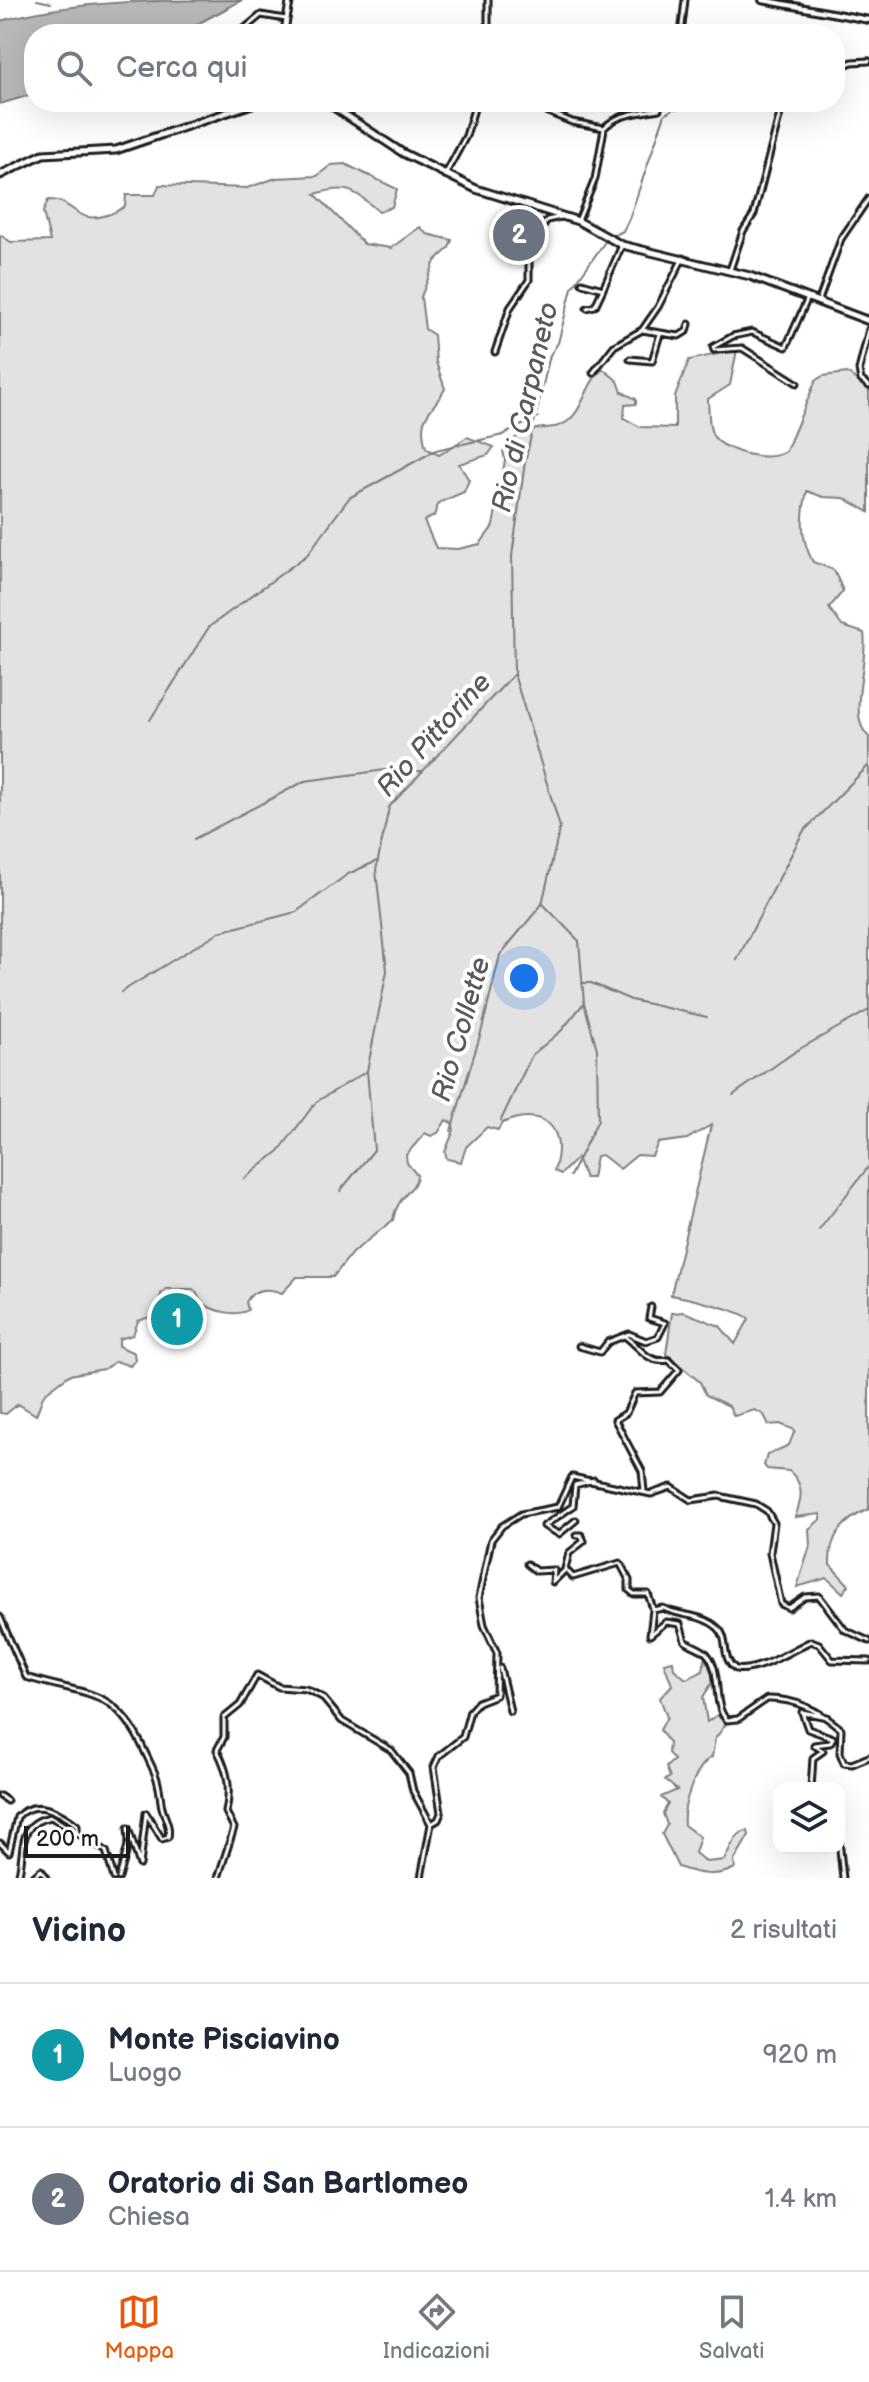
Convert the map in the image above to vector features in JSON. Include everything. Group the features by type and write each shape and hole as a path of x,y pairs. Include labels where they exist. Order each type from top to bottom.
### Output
{"main road":[{"path":"0,175 36,156 116,150 228,112"},
{"path":"341,112 403,153 476,189 565,216 622,245 730,270 869,321"}],"street":[{"path":"285,24 290,0"},
{"path":"488,0 488,24"},
{"path":"682,24 685,0"},
{"path":"762,0 869,20"},
{"path":"250,24 261,15 286,19"},
{"path":"845,65 869,61"},
{"path":"445,175 466,136 473,112"},
{"path":"548,112 572,122 604,128"},
{"path":"578,221 595,179 604,128 611,121 636,112"},
{"path":"730,270 743,231 754,214 780,112"},
{"path":"818,303 841,239 869,198"},
{"path":"495,352 508,312 529,280 529,247 547,220 565,216"},
{"path":"587,308 595,306 622,245"},
{"path":"593,373 614,346 642,330 658,307 683,258"},
{"path":"582,283 603,289"},
{"path":"797,383 742,348 714,350 713,347 733,336 752,332 786,347 807,300"},
{"path":"642,330 681,335 689,324"},
{"path":"869,329 859,370 861,380 869,386"},
{"path":"630,359 652,361 660,334"},
{"path":"579,1346 600,1352 608,1342 631,1334 646,1341 662,1334 665,1323 649,1318 651,1307"},
{"path":"626,1337 648,1358 667,1360 679,1372 671,1376 665,1389 635,1393 626,1413 615,1420 642,1471 644,1491"},
{"path":"510,1711 479,1598 492,1538 521,1514 558,1507 572,1477 653,1494 670,1487 691,1500 719,1496 764,1508 774,1523 770,1553 781,1604 789,1608 805,1597 819,1596 845,1630 869,1641"},
{"path":"576,1520 561,1534 550,1532 544,1526 573,1506 575,1484 594,1480"},
{"path":"527,1564 536,1571 553,1569 553,1582 566,1569 569,1553 584,1541 581,1535 576,1535"},
{"path":"566,1569 574,1577 621,1563 629,1580 629,1590 634,1594 648,1594 653,1610 650,1635 666,1622 680,1624 685,1641 707,1655 715,1668 721,1709 727,1720 738,1719 767,1699 800,1704 827,1717 842,1731 840,1753 844,1763 852,1764 869,1757"},
{"path":"653,1610 663,1608 677,1615 688,1614 720,1629 726,1660 736,1669 750,1669 770,1658 792,1654 811,1641 819,1644 832,1660 869,1661"},
{"path":"0,1617 26,1677 104,1698 123,1712 159,1776 162,1809 170,1832 168,1837 162,1839 146,1813 140,1865 128,1828 129,1842 116,1878"},
{"path":"431,1824 434,1825 441,1813 434,1767 439,1756 463,1737 470,1711 478,1702 496,1695 498,1666"},
{"path":"218,1878 234,1828 226,1812 228,1771 217,1750 224,1737 224,1718 240,1705 257,1675 279,1687 306,1689 322,1697 342,1721 391,1750 409,1773 413,1791 431,1824 421,1878"},
{"path":"811,1782 812,1761 823,1751 814,1745 830,1743 833,1738 808,1729 802,1711 827,1717"},
{"path":"0,1796 7,1801"},
{"path":"0,1843 9,1852 17,1817 32,1809 56,1810 77,1825 77,1831"},
{"path":"18,1878 22,1840 29,1826 51,1817 106,1851 116,1878"},
{"path":"840,1854 843,1878"},
{"path":"32,1878 41,1870 47,1878"}],"shaded area":[{"path":"242,0 198,24 24,24 24,97 0,104 0,21 58,9 149,1"},
{"path":"345,164 397,189 392,207 379,212 350,191 315,194 364,244 391,248 420,227 427,234 452,240 449,248 435,261 421,297 425,329 434,335 436,362 445,389 424,422 426,448 439,455 467,437 494,447 488,455 459,464 469,480 464,492 438,503 434,516 424,521 436,548 458,549 480,544 493,526 505,460 503,451 513,440 530,430 554,427 568,421 603,369 618,381 622,392 636,399 636,404 625,405 624,418 640,427 675,428 675,397 689,360 737,350 730,385 708,399 711,430 714,437 728,448 760,456 786,451 816,380 847,373 869,389 869,512 844,498 823,497 807,491 803,519 804,536 813,562 834,570 843,591 829,608 842,626 864,633 859,717 869,737 869,1509 839,1530 832,1546 830,1565 849,1585 843,1593 827,1578 797,1587 810,1546 809,1529 821,1519 821,1514 795,1517 800,1498 798,1481 789,1471 767,1469 764,1465 767,1455 789,1445 795,1430 780,1424 769,1425 764,1415 755,1410 734,1416 729,1406 706,1395 700,1382 666,1354 672,1313 684,1312 720,1326 735,1344 749,1319 726,1308 671,1295 711,1125 687,1139 658,1143 652,1156 637,1155 620,1169 602,1155 596,1156 592,1178 585,1178 577,1158 561,1174 554,1171 558,1143 555,1132 541,1119 517,1118 502,1123 498,1130 487,1127 466,1147 461,1162 447,1159 445,1152 454,1130 452,1123 446,1120 438,1133 431,1136 425,1133 406,1155 407,1163 417,1175 416,1181 398,1205 393,1220 352,1253 333,1277 297,1277 282,1293 257,1291 246,1302 248,1310 237,1313 210,1308 193,1289 166,1289 161,1294 158,1314 138,1321 133,1335 119,1339 119,1346 134,1353 135,1360 130,1366 116,1361 104,1369 69,1375 44,1394 36,1415 18,1404 6,1414 0,1413 0,235 11,242 50,241 43,212 48,200 63,203 87,217 99,217 125,206 126,195 155,195 159,185 247,188 276,178 317,176 331,165"},
{"path":"705,1656 714,1680 703,1697 707,1722 717,1715 726,1724 715,1739 712,1757 700,1769 691,1787 684,1825 700,1837 695,1853 706,1862 724,1860 740,1834 748,1831 749,1835 734,1861 735,1868 714,1874 678,1867 662,1834 667,1825 663,1813 668,1804 661,1797 677,1790 665,1780 670,1777 666,1767 674,1760 668,1753 669,1743 660,1730 667,1717 660,1698 672,1685 664,1663 673,1661 674,1669 686,1679 703,1671"}],"waterway":[{"path":"37,0 51,3"},
{"name":"Rio di Carpaneto","path":"855,60 869,57"},
{"name":"Rio di Carpaneto","path":"845,63 849,62"},
{"name":"Rio di Carpaneto","path":"451,1131 482,1029 500,955 542,904 560,827 514,674 512,556 525,462 550,355 558,343 572,288 607,239 623,231 668,112"},
{"path":"150,720 209,627 307,555 349,498 436,450 503,435 538,417"},
{"name":"Rio Pittorine","path":"340,1191 374,1150 367,1071 387,971 376,870 389,807 514,674"},
{"path":"737,960 803,832 869,765"},
{"path":"194,839 305,781 385,770 422,771"},
{"path":"121,992 219,932 296,912 348,874 377,861"},
{"name":"Rio di Carpaneto","path":"501,1120 532,1055 561,1031 584,1003 579,941 543,904"},
{"path":"582,983 591,983 631,1000 707,1017"},
{"name":"Rio di Carpaneto","path":"570,1176 598,1120 597,1049 584,1003"},
{"path":"733,1095 796,1051 869,1010"},
{"path":"244,1179 279,1151 316,1102 367,1071"},
{"path":"819,1230 869,1166"}],"place":[{"name":"Oratorio di San Bartlomeo","path":"519,235"},
{"name":"Monte Pisciavino","path":"177,1319"}],"water label":[{"name":"Rio Collette","path":"460,1029"}]}
